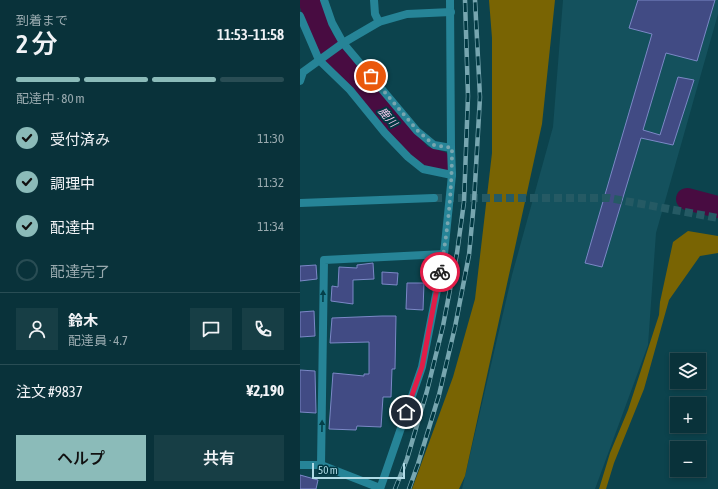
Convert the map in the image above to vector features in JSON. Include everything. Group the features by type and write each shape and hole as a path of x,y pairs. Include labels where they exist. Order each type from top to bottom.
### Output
{"street":[{"path":"324,0 340,45 417,130 434,145 452,148"},
{"path":"374,0 375,14 379,22"},
{"path":"300,465 321,465 380,488 422,367 444,254 452,175 450,0"},
{"path":"300,80 303,72 322,58 340,45 379,22 407,14 451,12"},
{"path":"300,16 322,58 384,133 408,157 423,169 452,175"},
{"path":"300,203 434,198"},
{"path":"321,465 324,260 444,254"}],"shaded area":[{"path":"489,0 555,0 542,124 465,476 459,489 412,489 453,377 475,299 492,153 492,38"},
{"path":"563,0 718,0 718,14 656,233 648,345 595,489 462,489 512,275 553,127"},
{"path":"688,231 718,236 718,253 700,256 669,300 644,389 614,463 606,489 599,489 610,453 628,410 659,315 660,302 673,242"}],"building":[{"path":"638,0 715,0 697,61 666,53 643,130 660,135 678,77 694,80 673,145 641,138 602,267 585,263 652,34 629,28"},
{"path":"373,263 374,279 353,280 353,304 331,301 332,286 338,287 339,267 357,268 357,265"},
{"path":"316,265 317,279 300,281 300,266"},
{"path":"382,272 398,273 397,285 382,284"},
{"path":"407,283 424,283 423,310 406,309"},
{"path":"314,311 315,336 300,337 300,312"},
{"path":"396,316 395,369 392,369 391,397 383,397 381,427 357,426 356,430 329,429 333,373 364,376 364,374 369,374 369,342 330,343 332,318"},
{"path":"300,370 315,371 316,413 300,412"},
{"path":"300,475 318,480 316,489 300,489"}],"waterway":[{"name":"鹿川","path":"309,0 323,39 337,59 385,112 421,156 440,162"},
{"name":"鹿川","path":"687,199 718,207"}],"tunnel":[{"path":"434,198 609,198 718,218"}],"railway":[{"path":"395,489 407,459 427,391 443,326 457,253 464,202 468,96 465,0"},
{"path":"409,489 439,395 455,327 469,255 474,202 480,97 475,0"}],"way so far":[{"path":"371,76 417,130 434,145 452,148 452,175 444,254 440,272"}],"route":[{"path":"406,412 422,367 440,272"}]}
